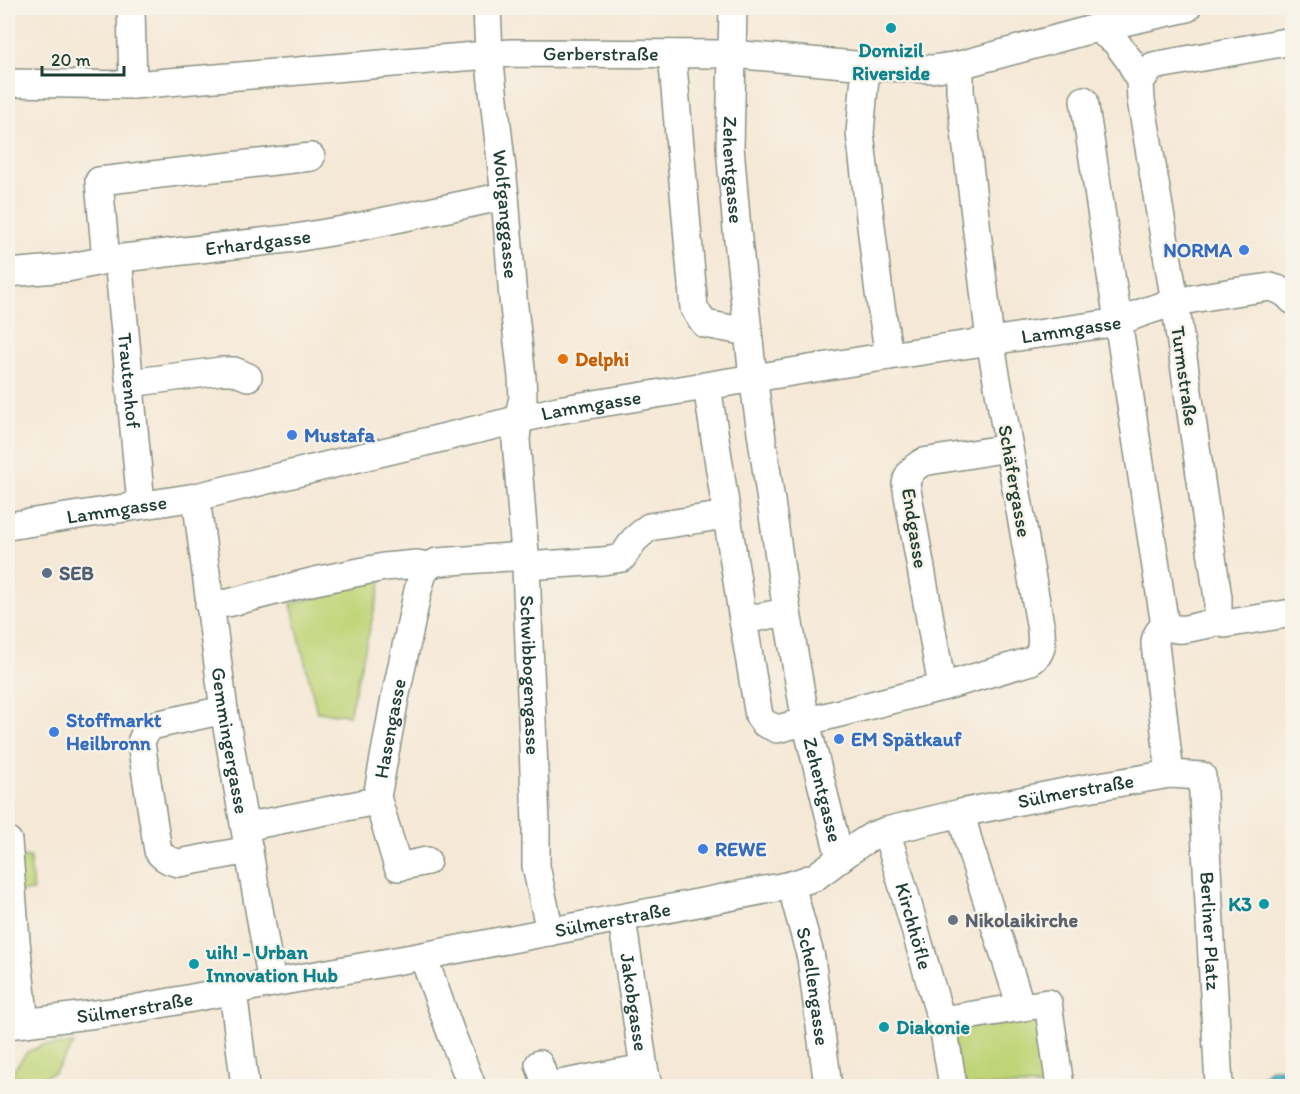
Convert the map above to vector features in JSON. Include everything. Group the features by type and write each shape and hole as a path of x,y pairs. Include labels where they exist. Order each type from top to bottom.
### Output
{"street":[{"path":"131,8 134,85"},
{"name":"Wolfganggasse","path":"487,8 489,55 522,377 523,398 518,419"},
{"name":"Zehentgasse","path":"733,8 730,147 753,377 787,612 806,722 840,858"},
{"name":"Gerberstraße","path":"8,83 134,85 511,53 732,54 866,66 931,69 960,65 1096,28 1187,8"},
{"name":"Turmstraße","path":"1096,28 1115,41 1130,61 1140,81 1141,100 1175,302 1218,598 1215,619"},
{"path":"1140,81 1153,66 1293,41"},
{"path":"672,54 694,308 705,324 748,332"},
{"name":"Schäfergasse","path":"806,722 942,687 1031,661 1038,656 1042,646 990,340 960,90 960,65"},
{"path":"866,66 860,133 889,356"},
{"path":"1084,100 1166,624 1172,629 1182,630 1210,624 1215,619 1225,624 1293,612"},
{"name":"Trautenhof","path":"141,504 130,383 99,181 311,157"},
{"name":"Erhardgasse","path":"8,273 67,268 112,259 295,238 505,196"},
{"name":"Lammgasse","path":"8,526 196,497 558,410 753,377 1119,322 1144,311 1175,302 1270,287 1281,289 1293,300"},
{"path":"130,383 221,371 234,371 248,377"},
{"name":"Zehentgasse","path":"707,386 759,716 764,723 777,729 806,722"},
{"name":"Schwibbogengasse","path":"518,419 516,440 525,561 536,866 550,932"},
{"name":"Endgasse","path":"942,687 906,484 908,476 914,467 923,462 1008,448"},
{"name":"Gemmingergasse","path":"196,497 224,711 272,983"},
{"path":"209,604 228,603 315,581 384,567 417,564 428,566 438,562 603,561 622,558 634,540 649,527 726,515"},
{"name":"Hasengasse","path":"224,711 155,725 144,734 141,743 158,851 171,862 179,863 247,839 371,802 377,797 418,590 428,566"},
{"path":"743,620 787,612"},
{"path":"1166,624 1155,639 1155,644 1170,774"},
{"name":"Sülmerstraße","path":"16,1024 128,1010 622,919 791,885 815,877 872,836 886,831 1070,791 1170,774 1202,776"},
{"name":"Berliner Platz","path":"1202,776 1219,1086"},
{"path":"377,797 398,867 427,861"},
{"path":"961,813 1021,1007"},
{"name":"Kirchhöfle","path":"886,831 942,1020 952,1086"},
{"path":"8,851 16,941 16,1024"},
{"name":"Schellengasse","path":"791,885 811,958 828,1086"},
{"name":"Jakobgasse","path":"622,919 644,1068"},
{"path":"423,956 472,1086"},
{"path":"233,991 245,1086"},
{"path":"942,1020 1048,1003 1060,1086"},
{"path":"545,1079 644,1068"}],"green space":[{"path":"382,579 349,715 317,712 291,604"},
{"path":"30,857 33,891 8,893 8,859"},
{"path":"1039,1015 1049,1086 961,1086 952,1028"},
{"path":"74,1044 55,1072 35,1080 10,1075 27,1052 43,1045"}],"water":[{"path":"1292,1060 1292,1086 1260,1086 1262,1077 1268,1071 1275,1068 1284,1069"}],"place":[{"name":"Domizil Riverside","path":"891,28"},
{"name":"NORMA","path":"1244,250"},
{"name":"Delphi","path":"563,359"},
{"name":"Mustafa","path":"292,435"},
{"name":"SEB","path":"47,573"},
{"name":"Stoffmarkt Heilbronn","path":"54,732"},
{"name":"EM Spätkauf","path":"839,739"},
{"name":"REWE","path":"703,849"},
{"name":"K3","path":"1264,904"},
{"name":"Nikolaikirche","path":"953,920"},
{"name":"uih! - Urban Innovation Hub","path":"194,964"},
{"name":"Diakonie","path":"884,1027"}]}
